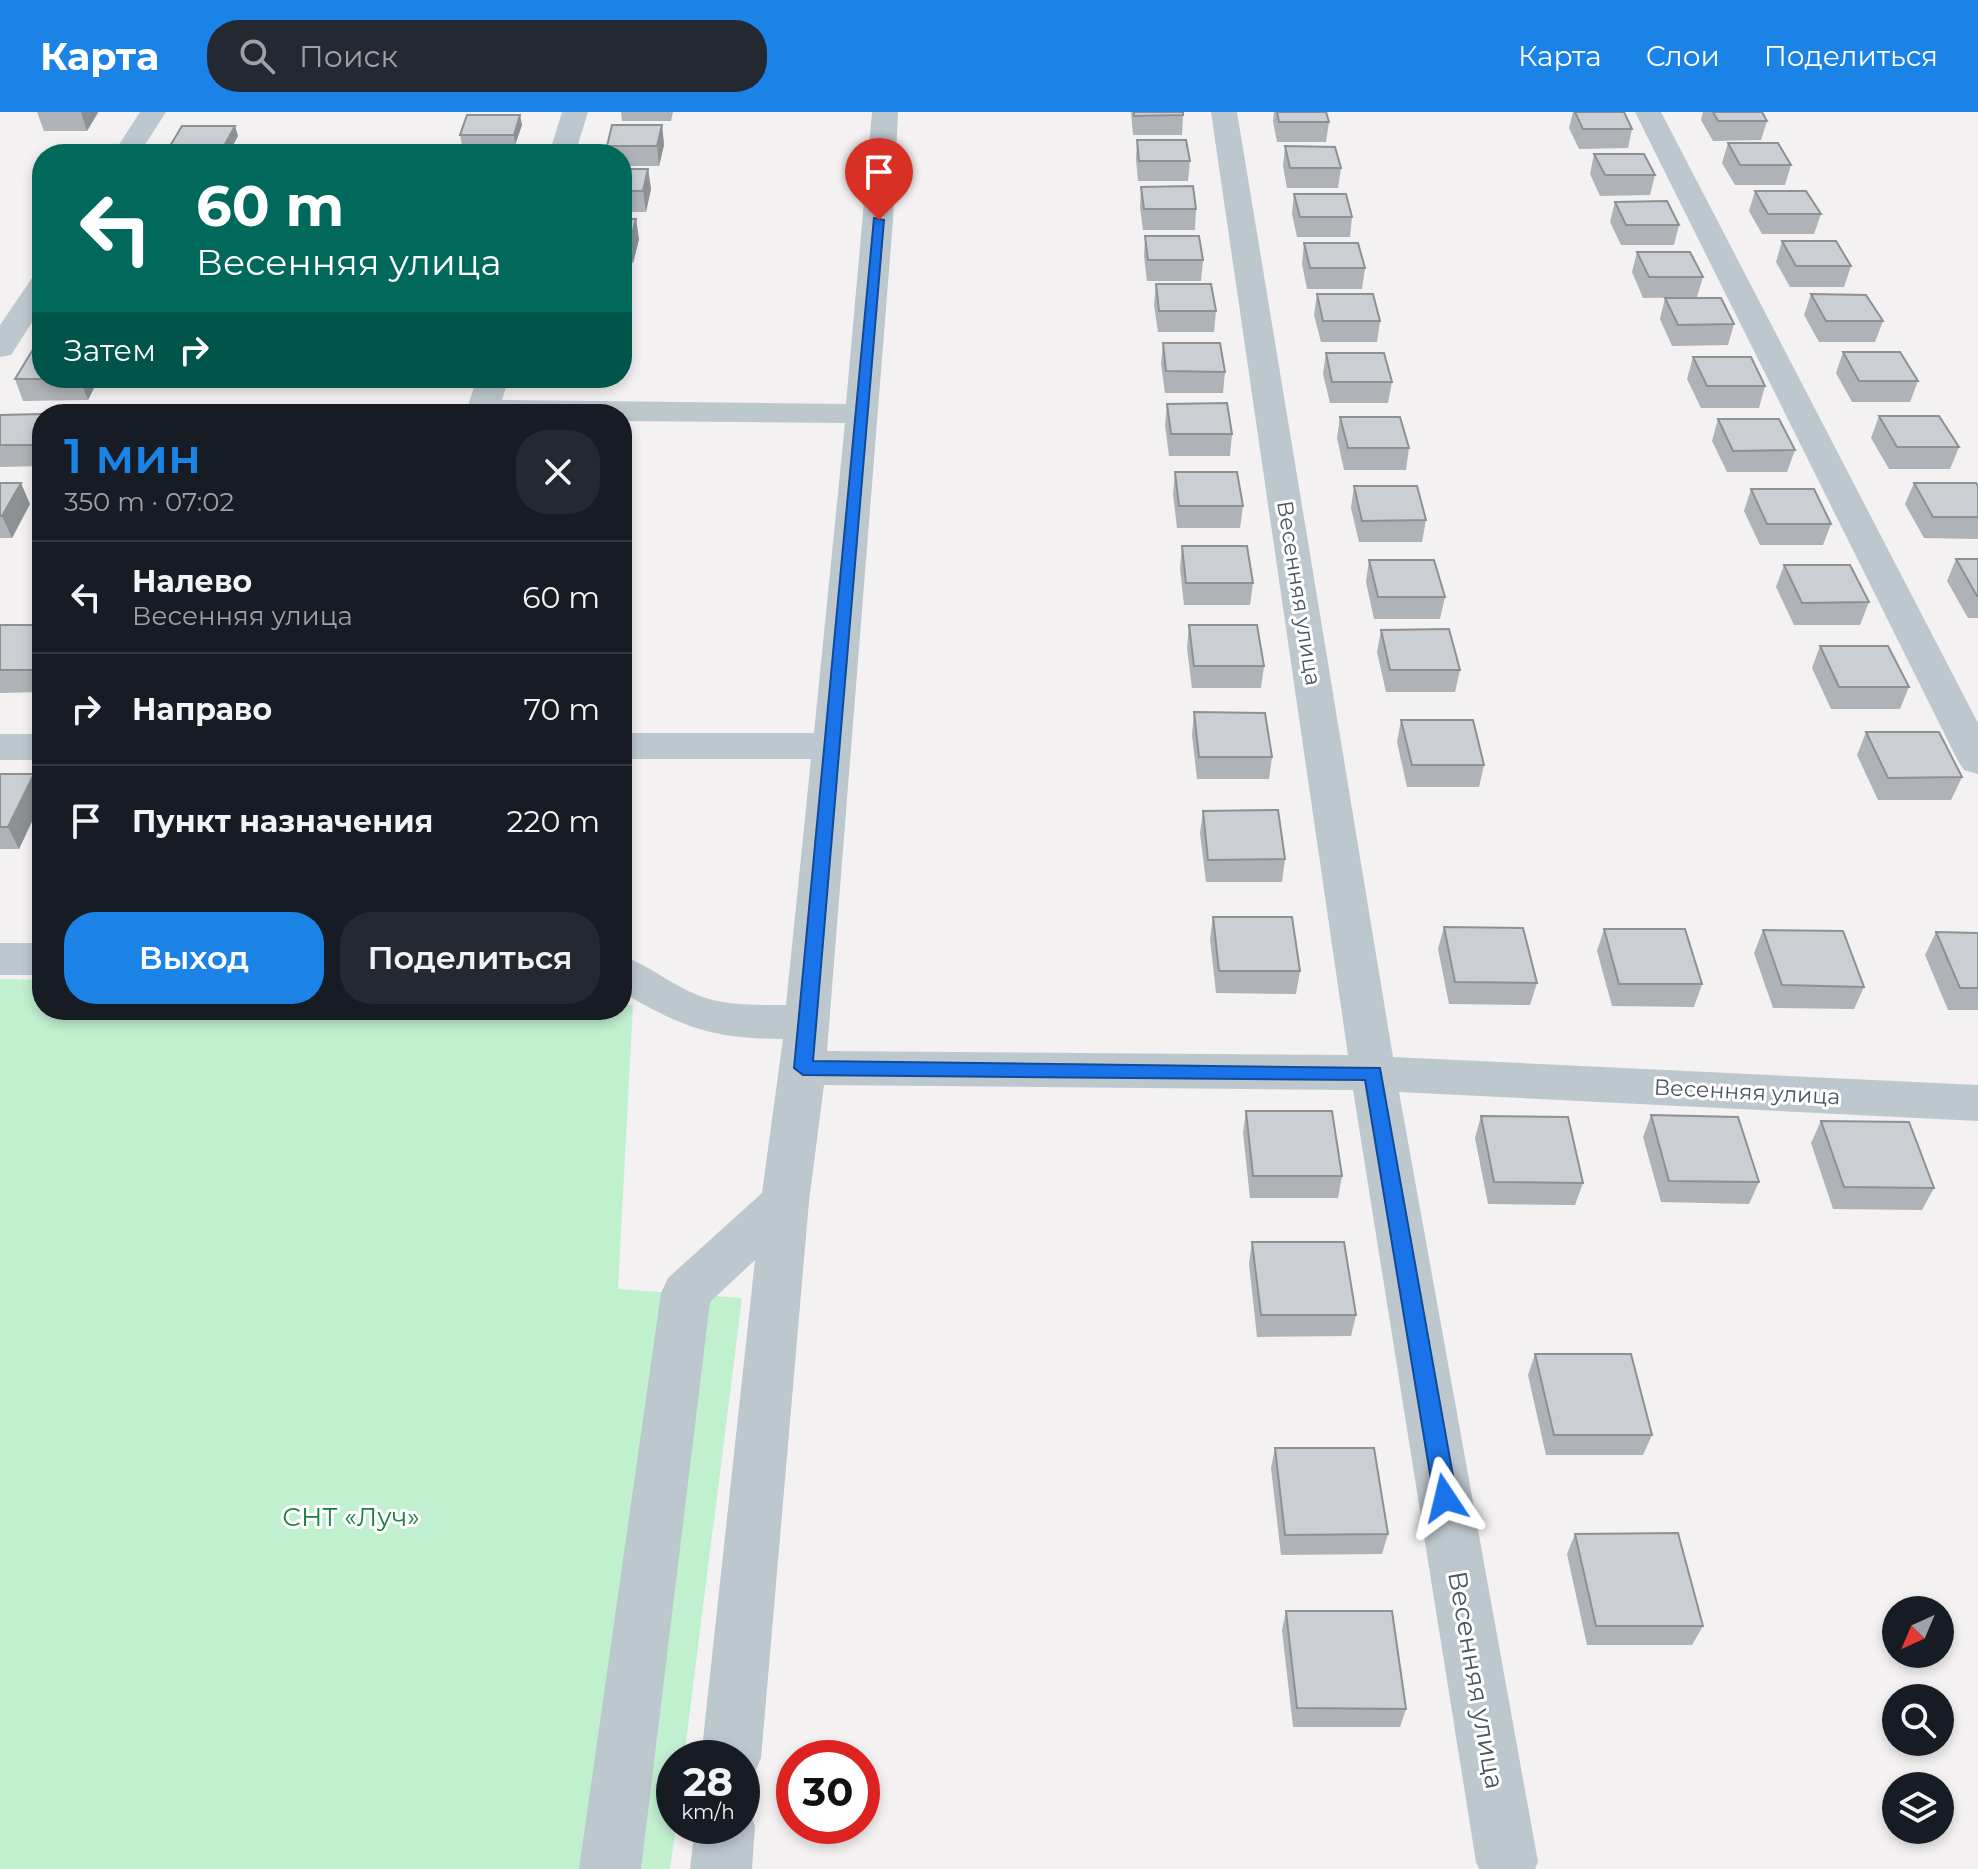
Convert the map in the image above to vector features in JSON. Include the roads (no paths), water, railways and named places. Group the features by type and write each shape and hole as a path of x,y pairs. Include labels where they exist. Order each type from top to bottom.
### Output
{"street":[{"path":"132,144 153,112"},
{"path":"565,144 575,112"},
{"path":"733,1740 785,1201 803,1068 885,112"},
{"name":"Весенняя улица","path":"1224,112 1373,1073 1507,1862"},
{"path":"1648,112 1978,761"},
{"path":"0,348 32,299"},
{"path":"632,411 861,414"},
{"path":"632,746 831,746"},
{"path":"0,747 32,747"},
{"path":"0,959 32,959"},
{"path":"632,978 689,1011 749,1022 806,1022"},
{"name":"Весенняя улица","path":"803,1068 1373,1073 1978,1103"},
{"path":"610,1869 686,1293 785,1201"},
{"path":"721,1869 723,1844"}],"park label":[{"name":"СНТ «Луч»","path":"351,1517"}]}
